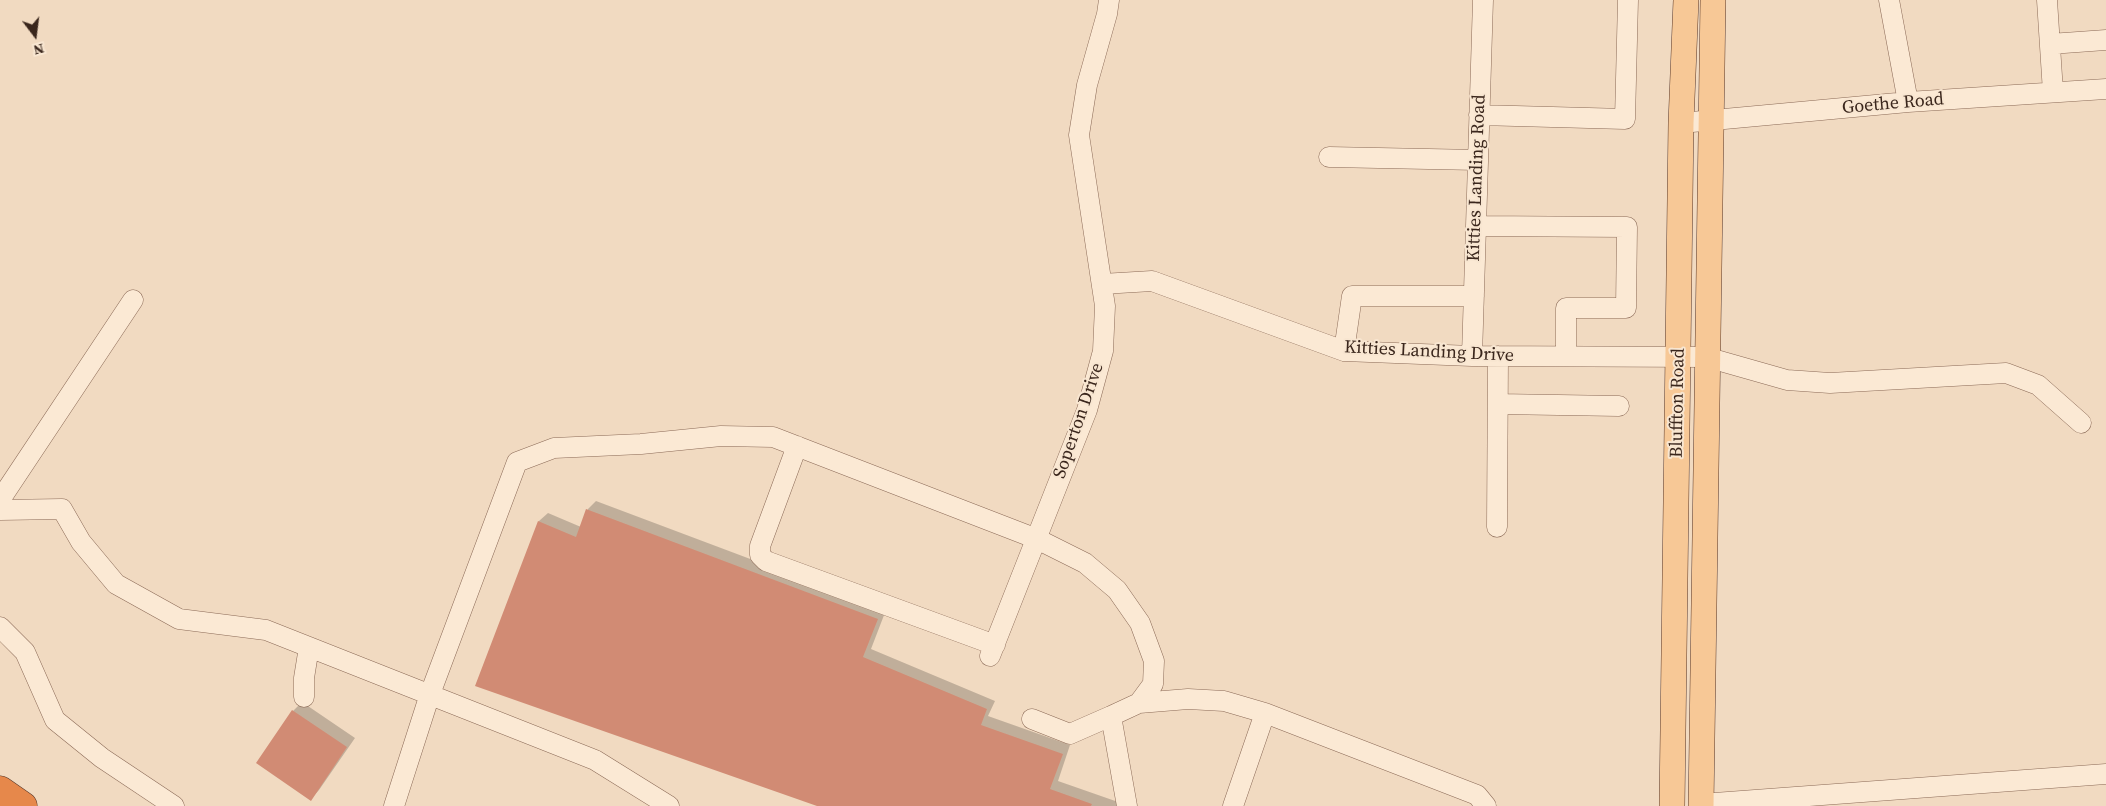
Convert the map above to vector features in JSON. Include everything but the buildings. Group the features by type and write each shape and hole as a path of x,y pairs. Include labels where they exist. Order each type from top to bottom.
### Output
{"highway":[{"path":"0,790 23,806"}],"main road":[{"name":"Bluffton Road","path":"1672,806 1681,123 1686,0"},
{"name":"Bluffton Road","path":"1701,805 1712,0"}],"street":[{"name":"Soperton Drive","path":"797,446 760,546 760,555 766,561 992,651 1087,410 1103,351 1105,306 1079,135 1087,85 1108,14 1109,0"},
{"name":"Kitties Landing Road","path":"1472,356 1483,0"},
{"path":"1479,115 1625,119 1628,0"},
{"path":"1889,0 1908,102"},
{"path":"2046,0 2053,92"},
{"path":"2050,44 2106,40"},
{"name":"Goethe Road","path":"1681,123 1908,102 2106,89"},
{"path":"1328,157 1478,160"},
{"path":"1476,226 1627,227 1626,308 1566,308 1566,356"},
{"name":"Kitties Landing Drive","path":"1102,284 1152,281 1344,351 1472,356 1706,357 1787,380 1830,383 2006,373 2038,384 2081,423"},
{"path":"1344,351 1352,296 1474,296"},
{"path":"0,498 133,300"},
{"path":"1497,527 1498,356"},
{"path":"1498,404 1619,406"},
{"path":"394,806 430,694 517,462 554,448 641,444 721,436 773,437 1037,539 1086,563 1117,590 1140,623 1154,661 1153,684 1139,702"},
{"path":"0,510 62,509 81,542 116,584 180,619 266,630 596,760 669,806"},
{"path":"0,627 25,652 55,720 102,758 174,806"},
{"path":"304,698 304,678 309,647"},
{"path":"1032,719 1070,734 1139,702 1188,699 1224,701 1265,713 1478,795 1486,806"},
{"path":"1233,806 1265,713"},
{"path":"1111,716 1127,806"},
{"path":"1701,805 2106,774"}]}
